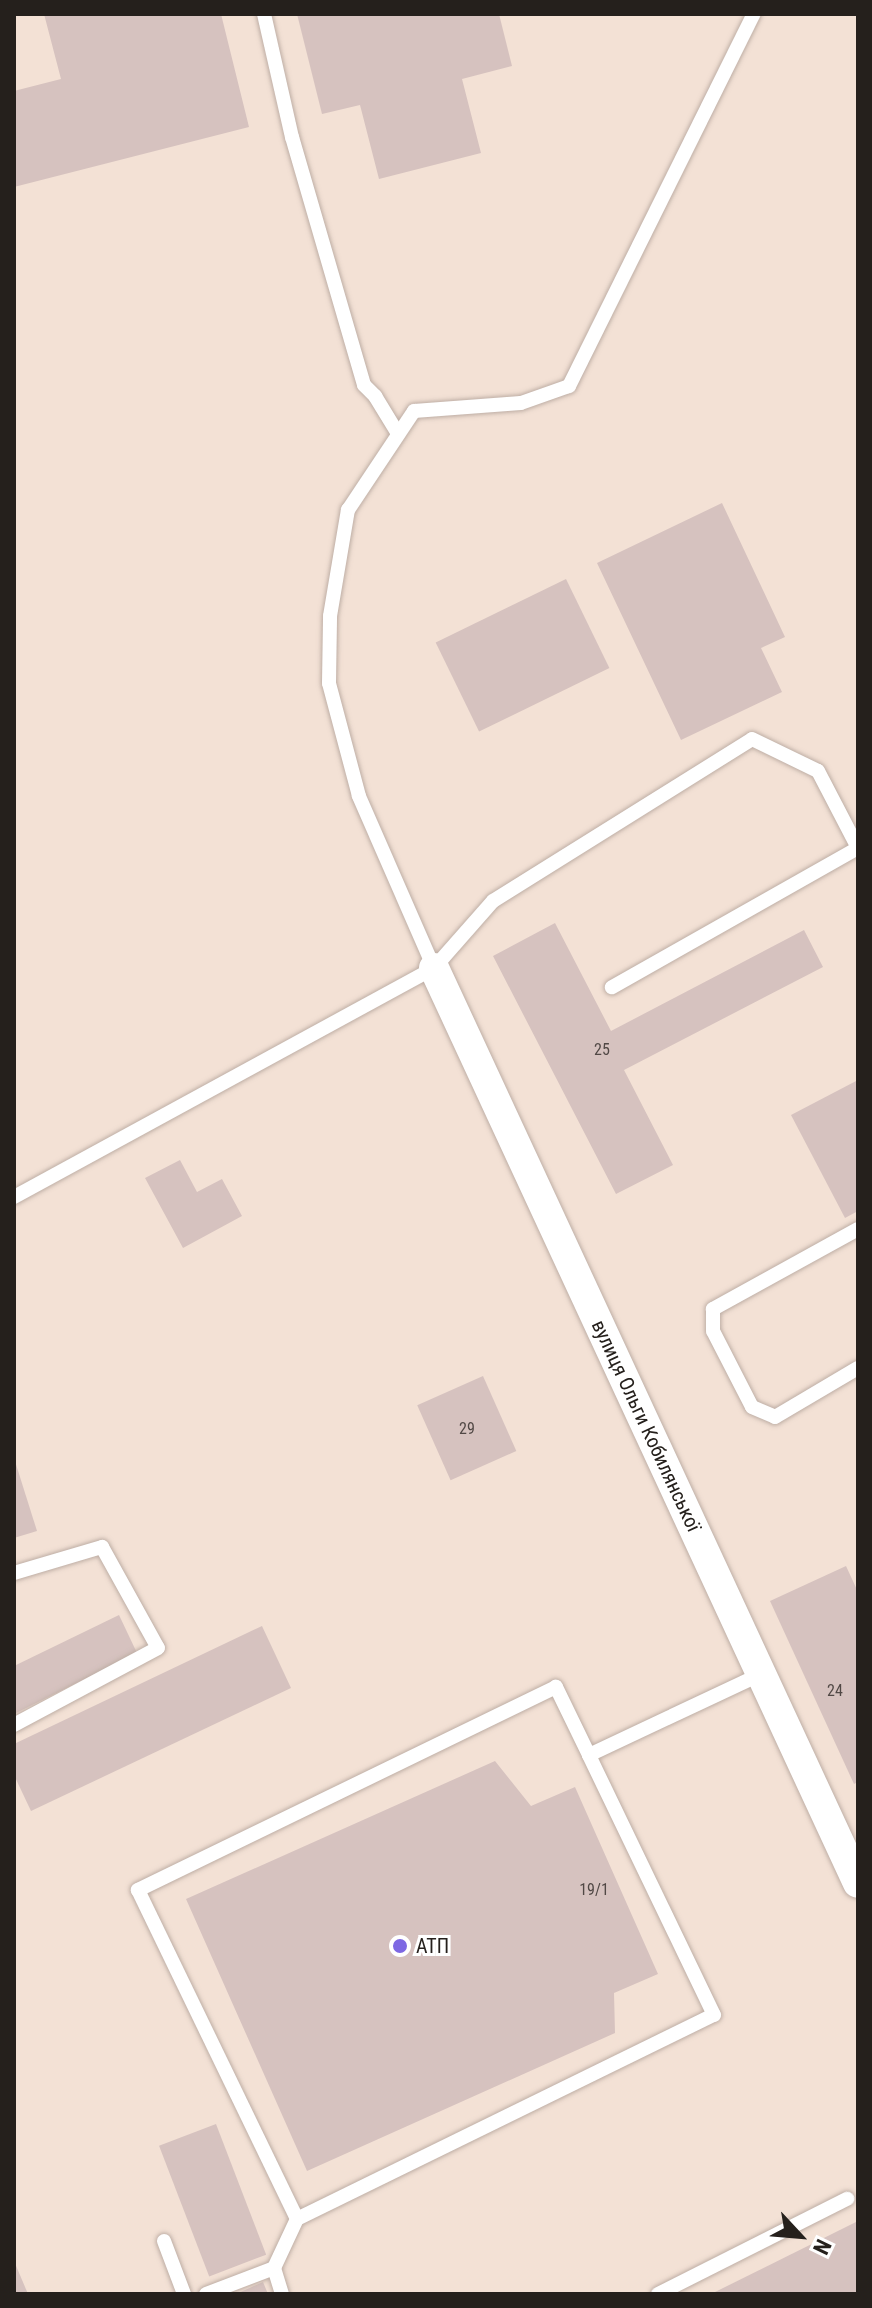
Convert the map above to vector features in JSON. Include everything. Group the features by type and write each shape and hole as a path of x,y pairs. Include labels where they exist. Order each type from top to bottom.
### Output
{"street":[{"name":"вулиця Ольги Кобилянської","path":"434,968 858,1883"}],"lane":[{"path":"264,14 292,137 364,385 375,396 397,432"},
{"path":"434,968 359,796 329,683 330,616 348,510 397,432 414,411 521,403 569,386 754,14"},
{"path":"14,1197 434,968 493,901 752,739 818,771 858,848 612,987"},
{"path":"858,1229 713,1309 713,1331 752,1407 775,1417 858,1368"},
{"path":"14,1573 102,1547 158,1648 14,1725"},
{"path":"589,1755 761,1674"},
{"path":"282,2294 274,2268 297,2219 714,2015 556,1687 138,1890 297,2219"},
{"path":"658,2294 847,2199"},
{"path":"164,2241 184,2294"},
{"path":"206,2294 274,2268"}],"shaded area":[{"path":"14,14 858,14 858,2294 14,2294"}],"building":[{"path":"44,14 221,14 249,127 14,187 14,91 61,79"},
{"path":"297,14 499,14 512,66 462,79 481,153 379,179 360,105 322,114"},
{"path":"722,503 785,637 761,648 782,692 681,740 597,563"},
{"path":"566,579 609,668 479,732 436,643"},
{"path":"555,923 611,1031 804,930 823,967 624,1070 673,1165 616,1194 493,956"},
{"path":"858,1080 858,1211 845,1218 791,1115"},
{"path":"180,1160 197,1192 222,1179 242,1216 183,1248 145,1178"},
{"path":"483,1376 516,1451 451,1480 417,1405"},
{"path":"14,1458 37,1531 14,1538"},
{"path":"846,1566 858,1592 858,1782 854,1784 770,1601"},
{"path":"119,1615 137,1653 14,1714 14,1666"},
{"path":"262,1626 291,1688 31,1811 14,1775 14,1744"},
{"name":"АТП","path":"495,1761 531,1806 575,1787 658,1974 614,1993 615,2033 307,2171 186,1899"},
{"path":"216,2124 266,2255 209,2277 159,2146"},
{"path":"858,2221 858,2294 711,2294"},
{"path":"14,2261 28,2294 14,2294"},
{"path":"263,2282 268,2294 236,2294"}],"place":[{"name":"АТП","path":"400,1946"}]}
